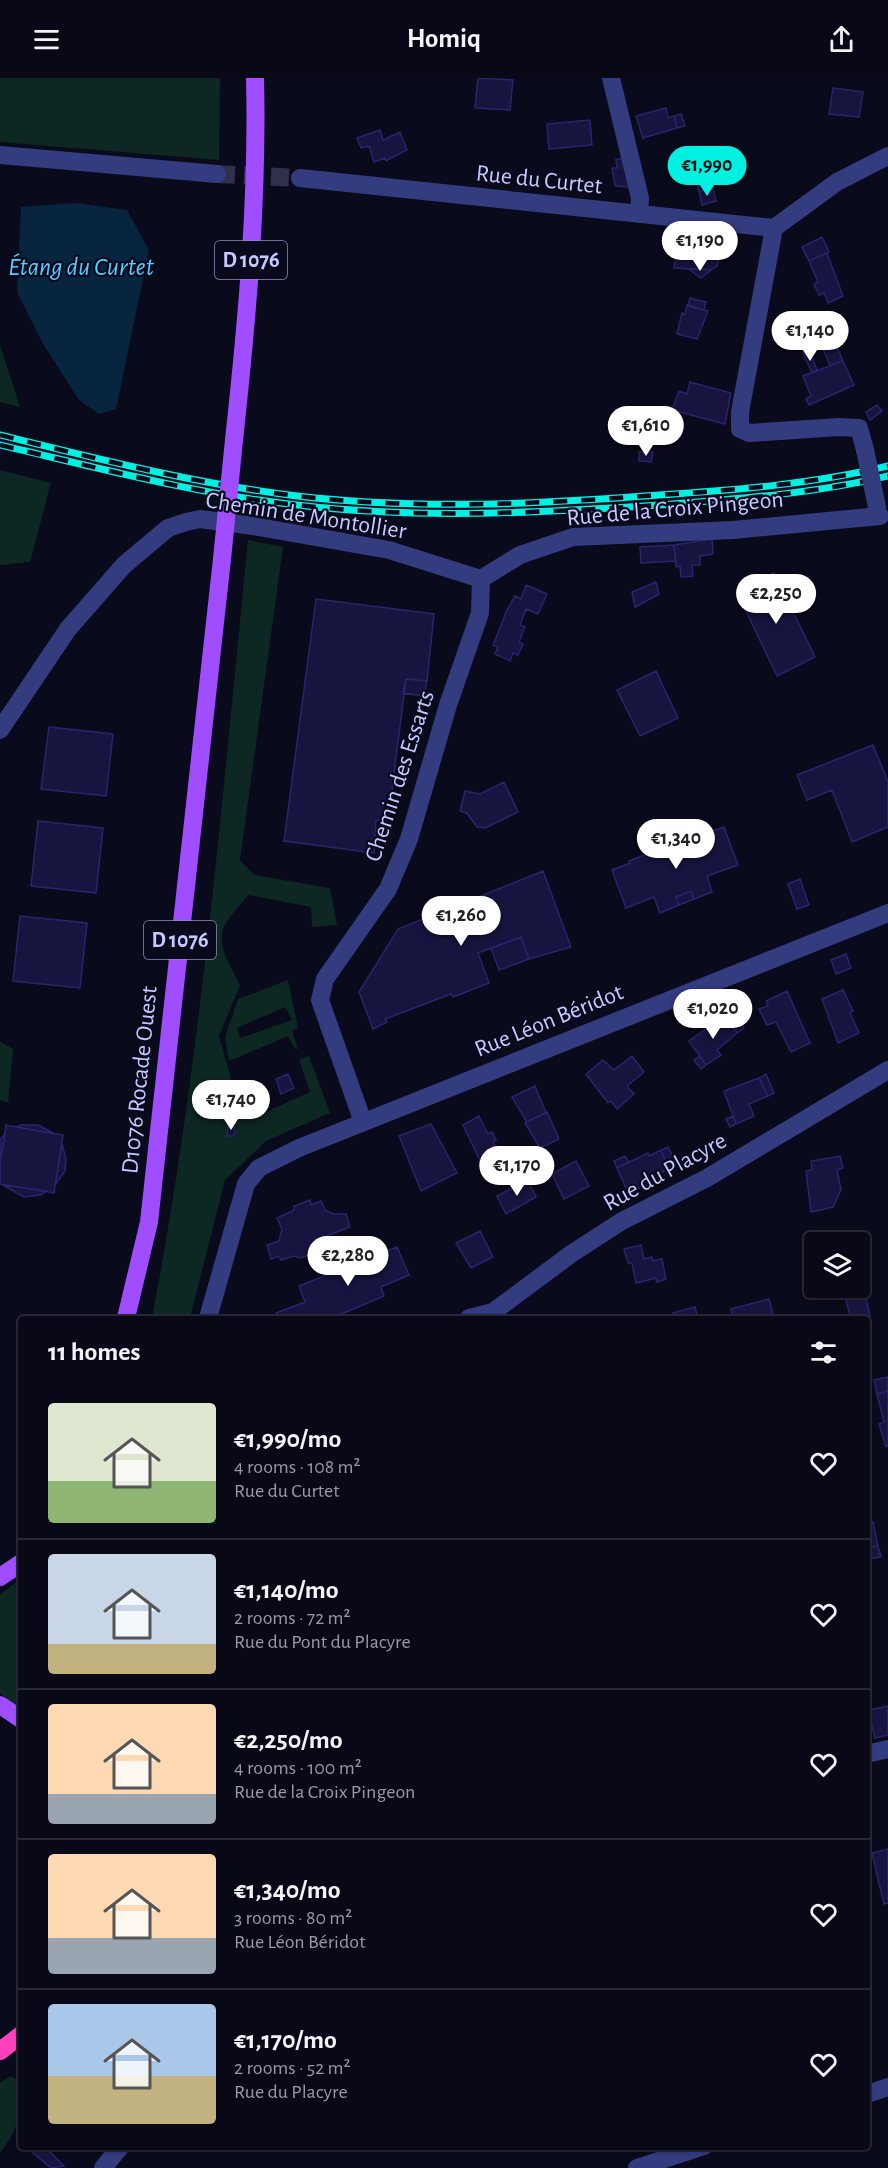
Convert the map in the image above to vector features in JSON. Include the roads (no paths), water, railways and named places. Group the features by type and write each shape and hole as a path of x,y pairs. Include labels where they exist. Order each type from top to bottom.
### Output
{"highway":[{"path":"0,2051 18,2037"},
{"path":"0,2064 18,2052"}],"main road":[{"name":"D1076 Rocade Ouest","path":"126,1316 149,1222 222,559 250,289 255,165 255,78"},
{"path":"0,1577 18,1565"},
{"path":"0,1705 18,1717"}],"street":[{"path":"611,78 640,198 639,214"},
{"path":"0,155 217,174"},
{"path":"882,514 859,428 840,427 749,433 740,429 740,412 774,228 837,182 888,156"},
{"name":"Rue du Curtet","path":"300,178 774,228"},
{"name":"Rue de la Croix Pingeon","path":"482,579 520,555 573,537 733,530 882,514"},
{"name":"Chemin de Montollier","path":"0,730 68,629 124,565 168,528 186,522 201,519 253,526 389,550 482,579"},
{"name":"Chemin des Essarts","path":"363,1122 320,1000 325,979 388,889 409,839 448,705 480,613 482,579"},
{"name":"Rue Léon Béridot","path":"363,1122 888,913"},
{"name":"Rue du Placyre","path":"477,1316 493,1312 571,1254 622,1221 707,1178 888,1070"},
{"path":"209,1316 246,1184 259,1168 273,1160 363,1122"},
{"path":"870,1753 888,1749"},
{"path":"870,2093 888,2087"},
{"path":"103,2168 118,2150"},
{"path":"637,2168 692,2150"}],"water":[{"name":"Étang du Curtet","path":"76,203 127,210 149,250 116,409 99,414 79,400 42,342 17,292 21,207"}],"tunnel":[{"path":"217,174 300,178"}],"railway":[{"path":"0,435 222,485 297,496 388,503 524,503 688,493 803,482 888,466"},
{"path":"0,445 148,480 222,494 297,505 388,512 523,512 659,505 803,492 888,476"}]}
